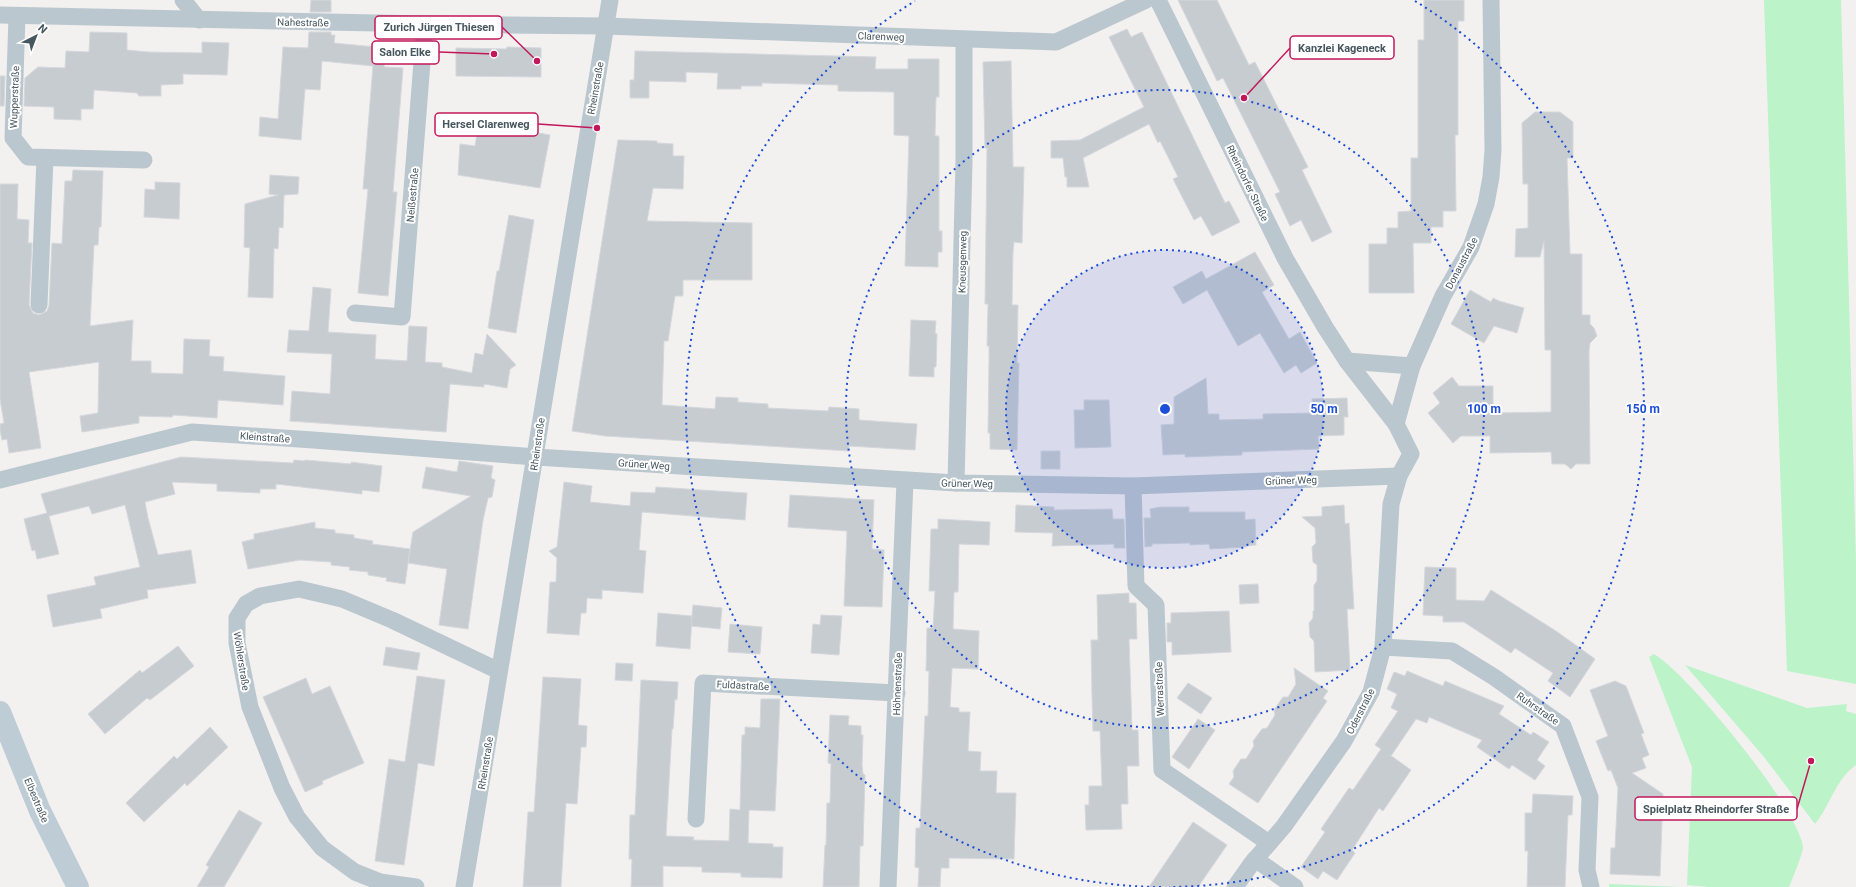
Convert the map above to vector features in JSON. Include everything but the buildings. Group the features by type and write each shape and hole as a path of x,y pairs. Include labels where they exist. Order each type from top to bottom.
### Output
{"main road":[{"name":"Elbestraße","path":"0,712 40,810 78,887"}],"street":[{"path":"183,0 199,20"},
{"name":"Rheinstraße","path":"464,887 536,457 551,353 610,0"},
{"name":"Clarenweg","path":"606,26 964,40 1056,42 1146,0"},
{"name":"Rheindorfer Straße","path":"1158,0 1285,258 1325,327 1347,361 1396,424 1410,454 1399,476"},
{"name":"Donaustraße","path":"1396,424 1412,366 1444,296 1471,247 1486,204 1491,177 1493,150 1491,0"},
{"name":"Nahestraße","path":"8,16 606,26"},
{"name":"Wupperstraße","path":"8,16 13,138 28,157 144,160"},
{"name":"Neißestraße","path":"355,313 402,317 425,24"},
{"name":"Kneusgenweg","path":"956,483 964,162 964,40"},
{"path":"39,305 45,158"},
{"path":"1347,361 1412,366"},
{"name":"Kleinstraße","path":"0,480 128,450 192,432 536,457"},
{"name":"Grüner Weg","path":"536,457 956,483 1133,486 1399,476"},
{"name":"Oderstraße","path":"1235,887 1284,826 1344,741 1371,692 1383,647 1391,504 1399,476"},
{"name":"Höhnenstraße","path":"888,887 905,481"},
{"name":"Werrastraße","path":"1133,486 1136,586 1156,605 1162,770 1269,843"},
{"name":"Wöhlerstraße","path":"416,887 380,882 355,872 322,848 297,817 282,788 250,707 237,643 237,618 246,604 260,596 299,589 342,599 392,620 499,671"},
{"name":"Ruhrstraße","path":"1383,647 1452,651 1494,677 1563,726 1590,797 1587,870 1591,887"},
{"name":"Fuldastraße","path":"696,820 703,683 897,693"},
{"path":"1256,859 1295,887"}],"green space":[{"path":"1764,0 1841,0 1856,562 1856,684 1787,671"},
{"path":"1654,654 1670,667 1715,714 1763,774 1783,803 1797,828 1803,847 1789,887 1709,887 1687,885 1692,767 1649,657"},
{"path":"1685,665 1807,708 1847,704 1846,711 1856,714 1856,765 1843,778 1815,824 1764,757"},
{"path":"1609,884 1681,887 1609,887"}],"place":[{"name":"Salon Elke","path":"494,54"},
{"name":"Zurich Jürgen Thiesen","path":"537,61"},
{"name":"Kanzlei Kageneck","path":"1244,98"},
{"name":"Hersel Clarenweg","path":"597,128"},
{"name":"Spielplatz Rheindorfer Straße","path":"1811,761"}]}
